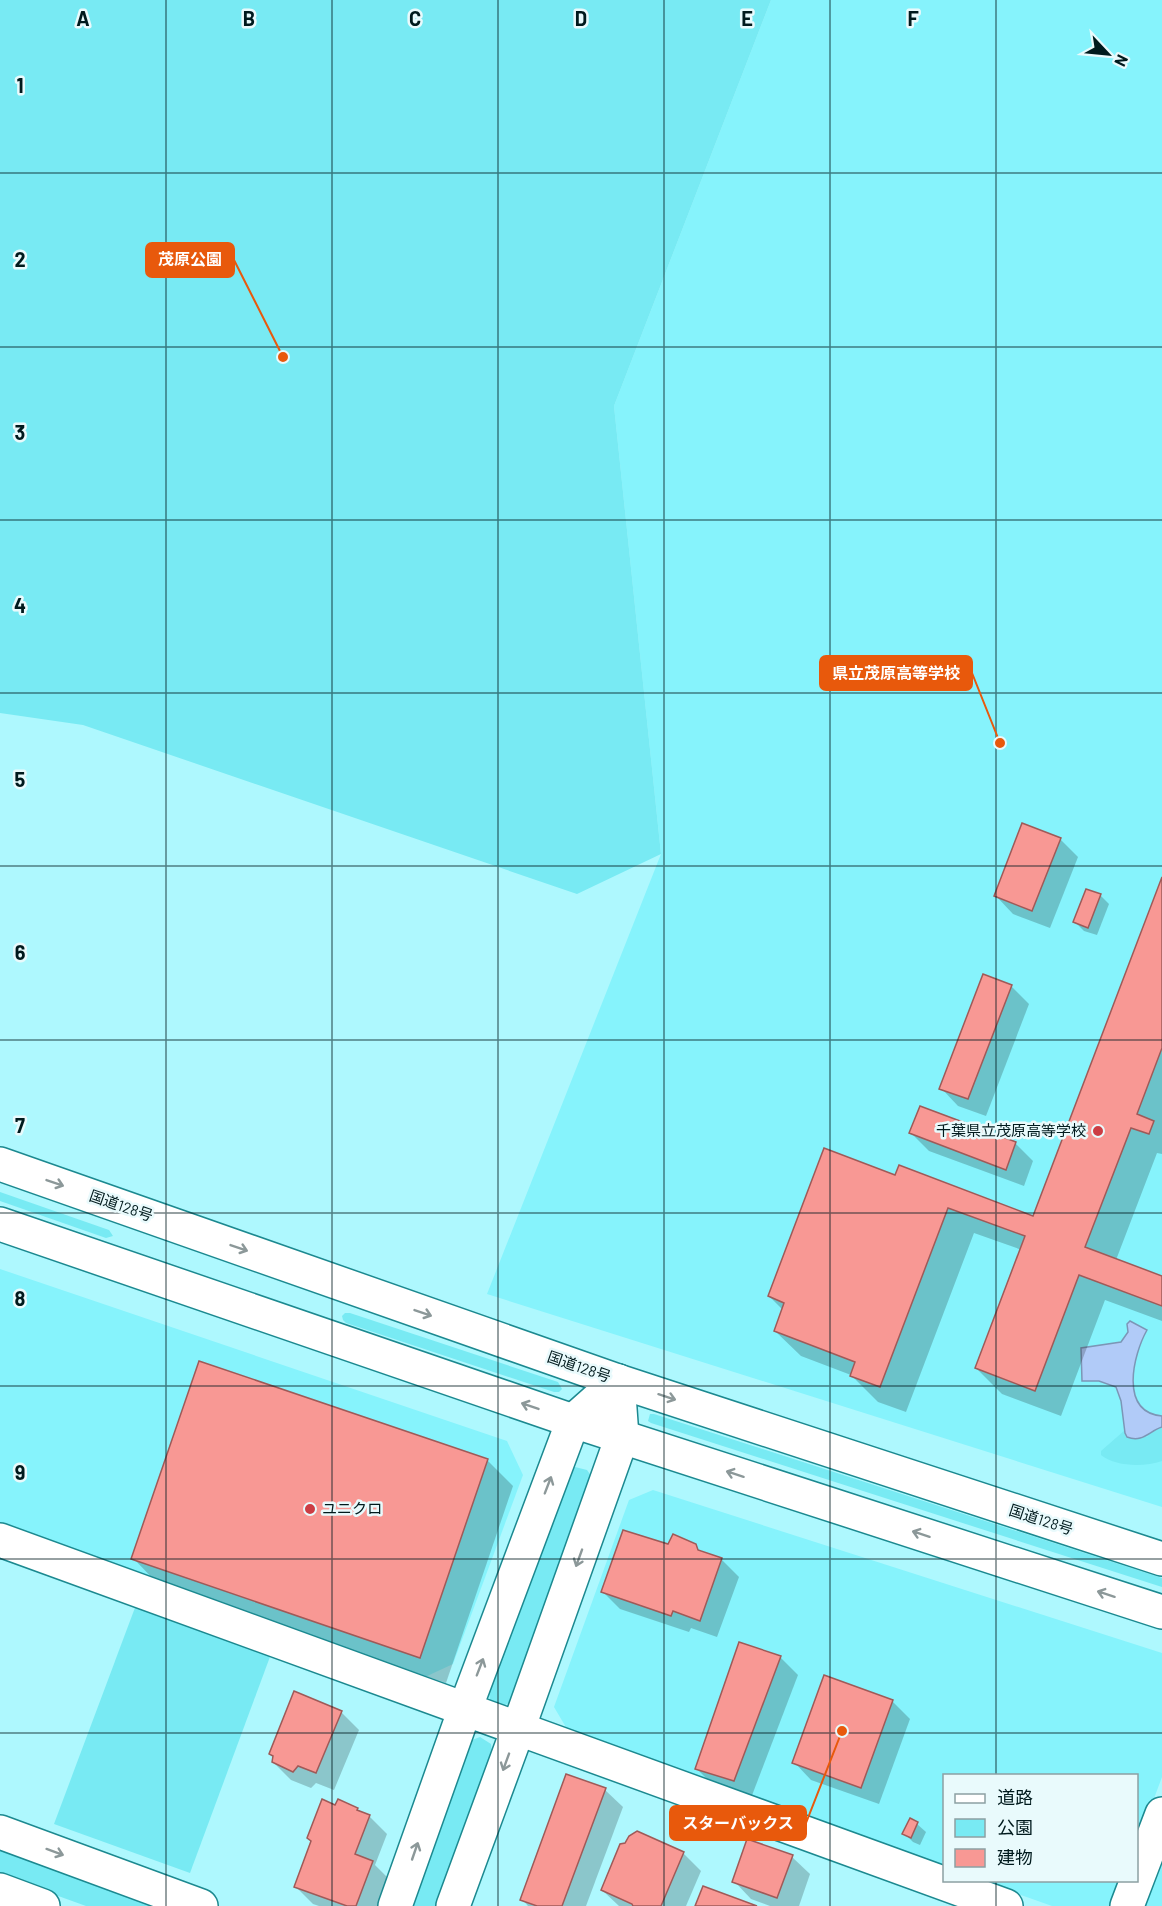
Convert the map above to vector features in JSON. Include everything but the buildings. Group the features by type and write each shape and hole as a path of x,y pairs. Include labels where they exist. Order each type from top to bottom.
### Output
{"main road":[{"name":"国道128号","path":"0,1164 618,1381 1162,1559"},
{"path":"0,1224 573,1421 1162,1612"},
{"path":"395,1906 465,1709 573,1421 618,1381"},
{"path":"453,1906 622,1437 618,1381"},
{"path":"0,1540 1006,1906"},
{"path":"1138,1877 1162,1814"},
{"path":"0,1832 201,1906"},
{"path":"1127,1906 1136,1882"},
{"path":"0,1890 43,1906"}],"shaded area":[{"path":"771,0 1162,0 1162,1507 487,1294 661,854 614,406"},
{"path":"0,1269 507,1441 523,1475 453,1664 425,1677 0,1523"},
{"path":"1130,1321 1147,1330 1137,1353 1134,1367 1135,1394 1140,1404 1148,1412 1162,1416 1162,1427 1137,1439 1127,1437 1125,1433 1121,1401 1116,1387 1099,1381 1082,1381 1081,1348 1121,1342 1128,1332 1127,1324"},
{"path":"653,1490 1162,1653 1162,1777 1138,1841 1138,1774 943,1774 943,1867 567,1729 554,1707 629,1500"},
{"path":"1162,1861 1162,1906 1145,1906"},
{"path":"985,1882 1123,1882 1113,1906 1052,1906"}],"green space":[{"path":"0,0 771,0 614,406 661,854 577,894 83,725 0,713"},
{"path":"0,1192 109,1230 113,1236 106,1238 0,1201"},
{"path":"345,1313 558,1382 562,1389 554,1392 346,1323 342,1316"},
{"path":"650,1414 1162,1578 1162,1587 651,1423 648,1421"},
{"path":"1162,1427 1162,1461 1130,1465 1114,1462 1101,1455 1101,1451 1125,1430 1147,1437 1152,1431"},
{"path":"575,1467 587,1470 592,1477 512,1699 502,1707 490,1702 489,1692 571,1469"},
{"path":"136,1605 271,1654 190,1873 54,1824"},
{"path":"480,1737 491,1744 492,1753 437,1906 411,1906 470,1744 472,1740"},
{"path":"0,1849 157,1906 86,1906 0,1875"}],"place":[{"name":"茂原公園","path":"283,357"},
{"name":"県立茂原高等学校","path":"1000,743"},
{"name":"千葉県立茂原高等学校","path":"1098,1131"},
{"name":"ユニクロ","path":"310,1509"},
{"name":"スターバックス","path":"842,1731"}]}
